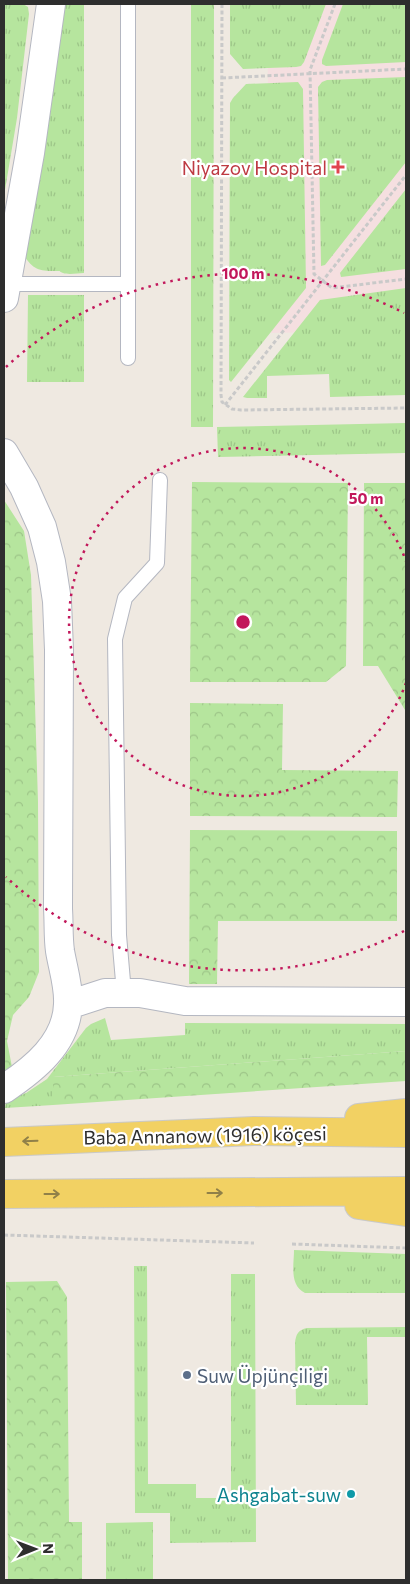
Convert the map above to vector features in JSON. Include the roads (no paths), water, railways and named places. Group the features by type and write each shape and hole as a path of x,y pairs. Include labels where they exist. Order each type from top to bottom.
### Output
{"main road":[{"path":"254,1131 406,1113"},
{"name":"Baba Annanow (1916) köçesi","path":"4,1142 254,1131 406,1133"},
{"path":"4,1194 406,1192"},
{"path":"276,1193 406,1212"}],"street":[{"path":"5,291 30,153 51,4"},
{"path":"4,453 24,487 42,527 51,562 57,601 59,650 58,909 60,951 66,980 68,1005 64,1027 54,1045 30,1070 4,1089"},
{"path":"68,1005 105,993 140,993 185,1000 406,1002"}],"lane":[{"path":"128,4 128,358"},
{"path":"5,291 128,284"},
{"path":"124,993 120,935 116,639 125,598 157,563 160,480"}],"place":[{"name":"Niyazov Hospital","path":"338,167"},
{"name":"Suw Üpjünçiligi","path":"187,1375"},
{"name":"Ashgabat-suw","path":"351,1494"}]}
